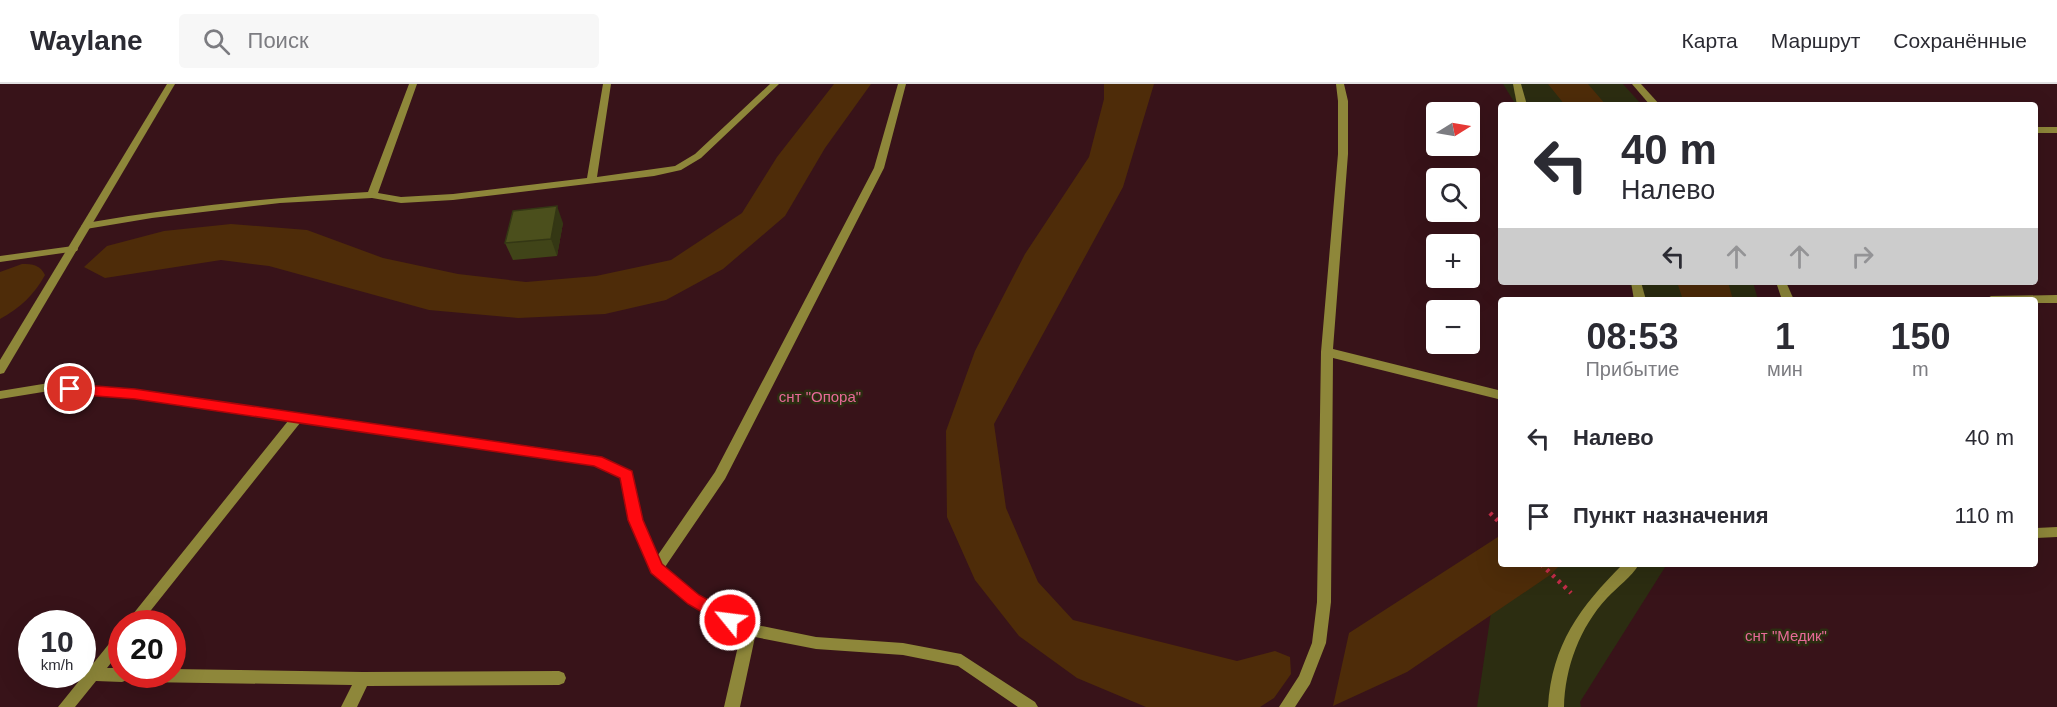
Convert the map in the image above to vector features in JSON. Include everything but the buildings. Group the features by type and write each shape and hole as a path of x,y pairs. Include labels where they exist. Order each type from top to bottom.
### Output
{"street":[{"path":"0,370 171,84"},
{"path":"372,195 413,84"},
{"path":"592,180 607,84"},
{"path":"86,226 152,215 280,200 372,195 401,200 453,198 654,173 678,168 698,156 775,84"},
{"path":"657,568 720,475 879,168 902,84"},
{"path":"1287,707 1305,679 1319,643 1324,602 1327,352 1343,154 1343,101 1340,84"},
{"path":"1517,84 1521,102"},
{"path":"1636,84 1651,102"},
{"path":"2038,130 2057,130"},
{"path":"0,259 73,249"},
{"path":"2038,299 2057,299"},
{"path":"1327,352 1498,395"},
{"path":"0,395 49,387 135,394 597,460 627,475 636,520 657,568 693,600 749,630 816,643 903,649 961,660 1030,707"},
{"path":"143,610 298,417"},
{"path":"2038,532 2057,532"},
{"path":"1556,707 1556,692 1566,652 1589,610 1629,567"},
{"path":"732,707 749,630"},
{"path":"96,669 108,655"},
{"path":"186,676 363,679 559,678"},
{"path":"349,707 363,679"},
{"path":"66,707 81,688"}],"path":[{"path":"1490,513 1498,521"},
{"path":"1544,567 1556,579"}],"green space":[{"name":"снт \"Опора\"","path":"0,84 1503,84 1514,102 1498,102 1498,285 1630,285 1638,297 1498,297 1498,565 1477,707 0,707"},
{"name":"снт \"Медик\"","path":"1623,84 2057,84 2057,707 1581,707 1580,702 1665,567 2038,567 2038,297 1757,297 1754,285 2038,285 2038,102 1639,102"}],"shaded area":[{"path":"834,84 871,84 825,148 785,216 723,269 666,300 605,314 518,318 429,310 269,266 221,260 105,278 84,267 107,246 164,231 231,224 307,230 383,258 458,274 526,282 596,276 671,260 742,213 777,157"},
{"path":"1104,84 1154,84 1123,187 994,424 1006,508 1038,582 1073,620 1237,661 1275,651 1290,657 1291,674 1274,698 1260,707 1146,707 1077,678 1019,636 975,580 947,517 946,431 975,351 1025,254 1089,157 1104,99"},
{"path":"1548,84 1588,84 1603,102 1563,102"},
{"path":"22,264 36,266 45,275 26,300 0,319 0,272"},
{"path":"1678,285 1729,285 1732,297 1682,297"},
{"path":"1498,537 1498,567 1558,567 1550,575 1407,672 1333,706 1349,633"}],"route":[{"path":"70,389 135,394 597,460 627,475 636,520 657,568 693,600 730,620"}]}
